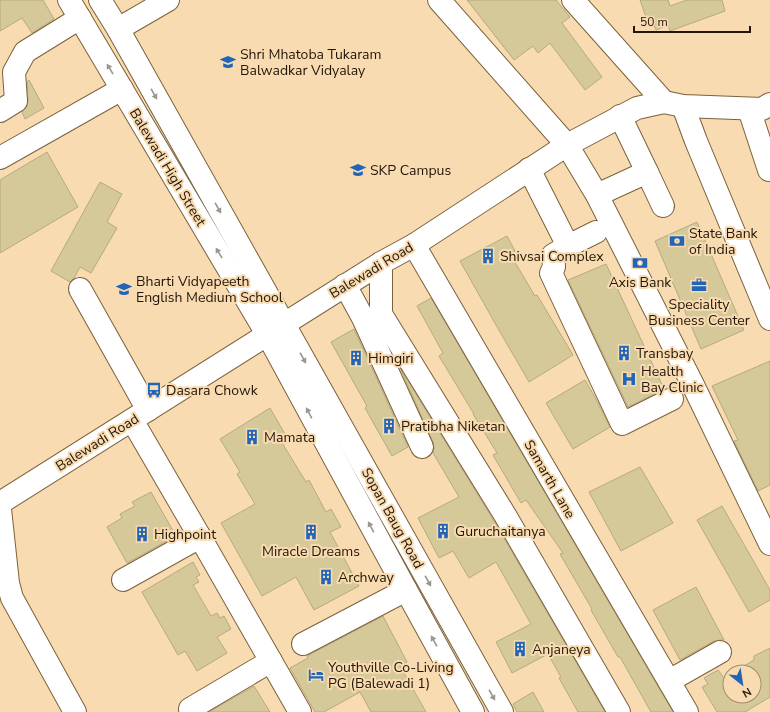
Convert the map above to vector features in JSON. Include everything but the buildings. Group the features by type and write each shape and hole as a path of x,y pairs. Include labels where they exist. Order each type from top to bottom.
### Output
{"street":[{"name":"Balewadi High Street","path":"100,0 118,29 275,329"},
{"path":"118,29 168,0"},
{"path":"439,0 567,144 597,195 693,385 770,544"},
{"path":"574,0 673,104 696,141 770,319"},
{"name":"Balewadi High Street","path":"74,9 122,89 275,329"},
{"path":"0,111 16,101 14,72 25,52 74,9"},
{"path":"0,158 122,89"},
{"name":"Balewadi Road","path":"0,504 344,285 380,263 414,245 567,144 620,116 637,108 673,104 763,110"},
{"path":"763,110 769,170"},
{"path":"620,116 663,206"},
{"path":"529,169 568,246"},
{"path":"597,195 647,172"},
{"path":"596,232 553,255 554,267 551,273 622,424 672,399"},
{"name":"Samarth Lane","path":"414,245 687,712"},
{"path":"380,263 382,314 504,515 619,712"},
{"path":"344,285 363,318 422,447"},
{"path":"80,289 200,537 300,712"},
{"name":"Sopan Baug Road","path":"275,329 406,590 473,712"},
{"name":"Sopan Baug Road","path":"275,329 502,712"},
{"path":"0,509 8,584 12,598 75,712"},
{"path":"123,580 200,537"},
{"path":"303,644 406,590"},
{"path":"669,681 720,652"},
{"path":"190,709 271,661"}],"place":[{"name":"Shri Mhatoba Tukaram Balwadkar Vidyalay","path":"228,62"},
{"name":"SKP Campus","path":"358,170"},
{"name":"State Bank of India","path":"677,241"},
{"name":"Shivsai Complex","path":"488,256"},
{"name":"Axis Bank","path":"640,263"},
{"name":"Speciality Business Center","path":"699,285"},
{"name":"Bharti Vidyapeeth English Medium School","path":"124,289"},
{"name":"Transbay","path":"624,353"},
{"name":"Himgiri","path":"356,358"},
{"name":"Health Bay Clinic","path":"629,379"},
{"name":"Dasara Chowk","path":"154,390"},
{"name":"Pratibha Niketan","path":"389,426"},
{"name":"Mamata","path":"252,437"},
{"name":"Guruchaitanya","path":"443,531"},
{"name":"Miracle Dreams","path":"311,532"},
{"name":"Highpoint","path":"142,534"},
{"name":"Archway","path":"326,577"},
{"name":"Anjaneya","path":"520,649"},
{"name":"Youthville Co-Living PG (Balewadi 1)","path":"316,675"}]}
